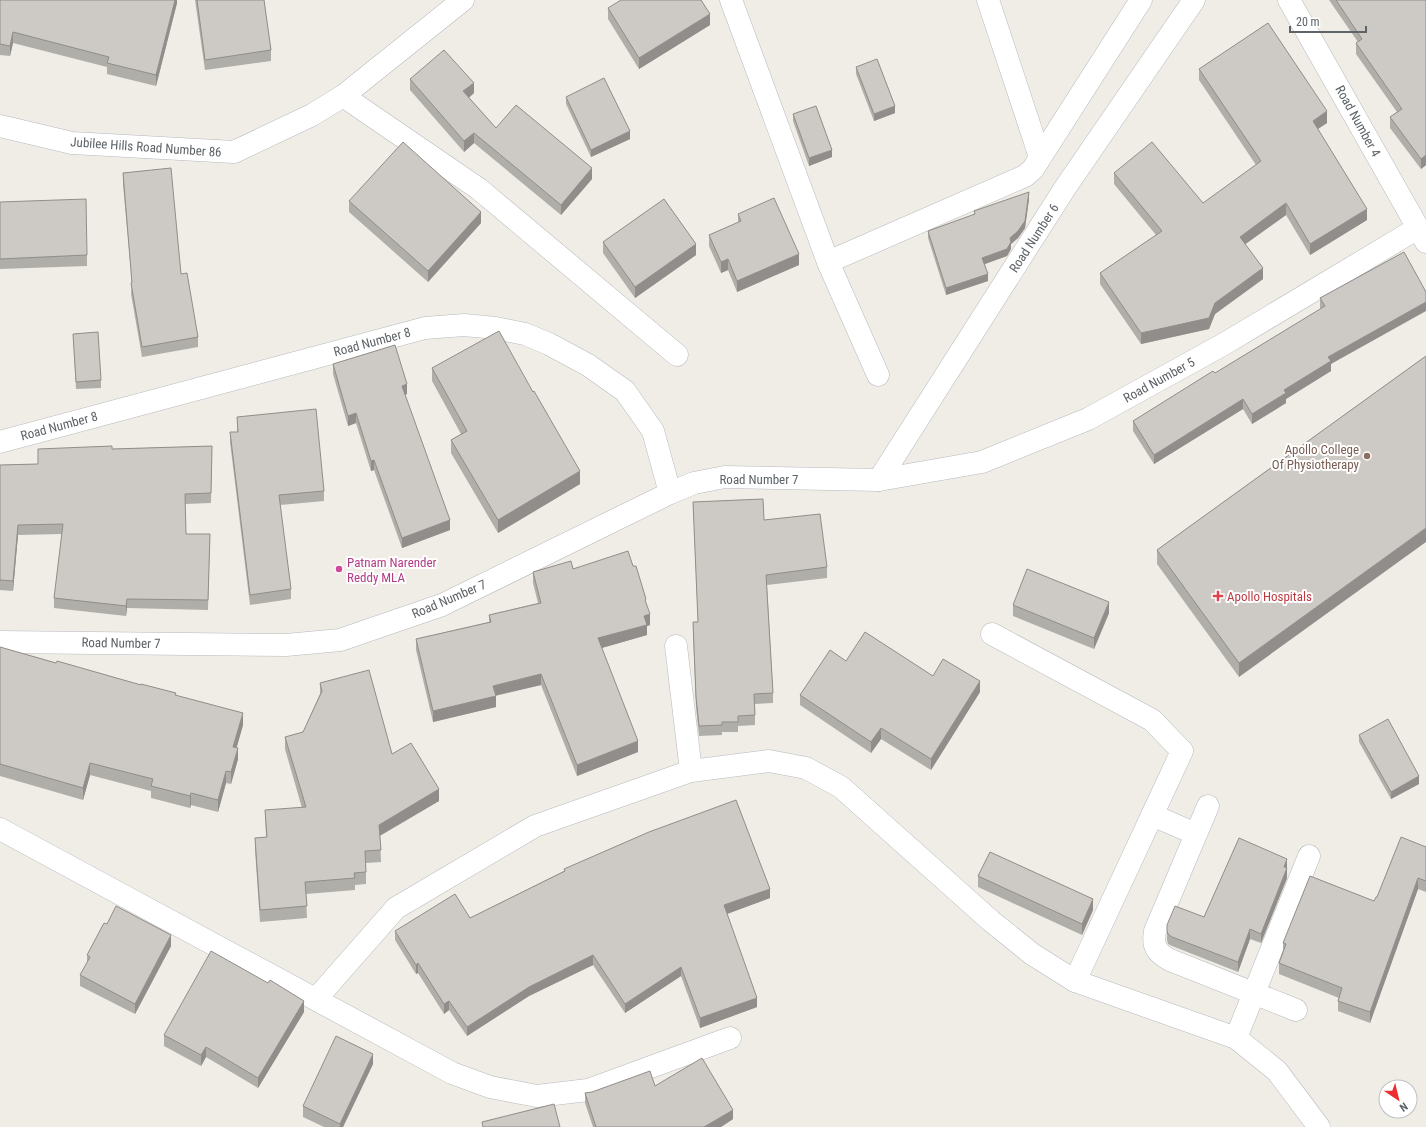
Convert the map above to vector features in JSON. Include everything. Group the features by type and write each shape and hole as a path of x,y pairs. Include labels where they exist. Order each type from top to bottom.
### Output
{"street":[{"name":"Jubilee Hills Road Number 86","path":"0,126 72,143 234,152 312,115 343,96 463,0"},
{"path":"731,0 828,262 878,375"},
{"path":"988,0 1037,148 1039,155 1038,161"},
{"path":"828,262 1025,176 1034,169 1141,0"},
{"name":"Road Number 6","path":"879,480 1066,188 1194,0"},
{"name":"Road Number 4","path":"1289,0 1422,235"},
{"path":"343,96 479,189 677,355"},
{"name":"Road Number 5","path":"879,480 982,462 1088,419 1422,235"},
{"name":"Road Number 8","path":"0,442 425,328 464,325 496,328 525,334 549,344 588,365 625,390 653,431 670,493"},
{"name":"Road Number 7","path":"0,642 286,645 340,640 442,605 670,493 694,483 725,477 879,480"},
{"path":"992,634 1152,720 1182,751 1075,980"},
{"path":"676,646 691,771"},
{"path":"316,999 396,908 535,826 691,771 770,761 806,768 841,787 985,916 1020,945 1075,980 1236,1038 1277,1071 1319,1127"},
{"path":"1208,806 1155,931 1154,938 1158,951 1170,960 1296,1010"},
{"path":"1152,815 1196,834"},
{"path":"0,829 452,1074 490,1087 537,1096 588,1090 730,1038"},
{"path":"1236,1038 1310,856"}],"building":[{"path":"0,0 175,0 156,75 107,63 109,57 13,32 10,46 0,44"},
{"path":"197,0 264,0 271,50 205,60"},
{"path":"621,0 701,0 710,14 639,58 608,8"},
{"path":"1336,0 1426,0 1426,155 1421,159 1390,117 1402,109 1356,43 1362,39"},
{"path":"1268,23 1327,111 1313,121 1367,209 1310,244 1286,203 1240,237 1263,268 1215,303 1209,318 1141,333 1100,273 1162,231 1114,173 1152,142 1203,203 1261,161 1199,69"},
{"path":"444,50 474,83 463,91 496,128 516,105 592,168 561,205 474,133 464,141 410,79"},
{"path":"877,59 895,106 874,114 856,67"},
{"path":"604,78 630,131 591,150 566,97"},
{"path":"816,106 832,150 809,158 793,114"},
{"path":"403,142 481,212 428,271 349,201"},
{"path":"171,168 181,274 187,273 198,337 142,347 131,283 123,173"},
{"path":"1029,192 1025,221 1018,231 1010,238 1011,242 1007,249 982,258 988,274 946,288 928,231 975,214 974,211"},
{"path":"774,198 799,254 737,281 728,259 721,262 709,235 741,221 738,214"},
{"path":"86,199 87,255 0,259 0,202"},
{"path":"664,199 696,244 635,287 603,242"},
{"path":"1404,252 1426,292 1426,302 1328,357 1331,361 1284,390 1286,393 1252,414 1243,399 1154,455 1133,421 1213,371 1215,373 1325,306 1320,298"},
{"path":"499,331 580,471 498,520 451,440 467,431 432,368"},
{"path":"98,332 101,380 76,382 73,334"},
{"path":"395,345 407,384 402,386 450,520 402,538 374,460 371,461 356,413 348,416 333,364"},
{"name":"Apollo College Of Physiotherapy","path":"1426,356 1426,528 1239,663 1157,550"},
{"path":"316,409 324,491 279,495 291,589 250,595 230,432 238,432 237,417"},
{"path":"112,446 112,449 212,446 211,493 185,494 186,534 210,534 208,600 127,599 126,606 54,598 63,524 18,525 13,581 0,580 0,465 38,464 38,449"},
{"path":"763,499 764,520 820,514 827,567 766,575 773,693 754,694 755,715 738,716 738,722 722,722 722,725 699,726 696,697 693,622 698,622 693,502"},
{"path":"628,551 633,566 636,566 650,614 644,616 647,625 598,638 638,741 577,765 541,674 493,686 496,696 433,711 416,639 491,622 489,615 541,603 533,572 571,561 573,569"},
{"path":"1027,569 1109,602 1094,638 1013,605"},
{"path":"865,632 933,676 943,659 980,681 931,759 881,728 871,742 800,695 830,650 846,661"},
{"path":"0,647 56,663 57,661 141,685 176,693 175,695 243,713 233,747 238,748 231,772 226,771 218,800 191,793 190,796 151,786 153,779 90,763 83,788 0,764"},
{"path":"369,670 392,754 411,743 439,789 379,825 381,850 365,851 366,872 354,873 355,878 305,882 307,906 260,910 255,838 267,837 265,810 306,807 285,737 303,732 322,691 320,683"},
{"path":"1388,719 1419,776 1391,792 1359,735"},
{"path":"736,800 770,889 724,905 757,998 700,1018 681,967 625,1004 593,955 529,987 467,1027 449,1001 444,1004 418,963 416,965 395,931 455,894 470,918 565,871 564,869 649,832"},
{"path":"1401,837 1426,847 1426,881 1418,878 1370,1012 1338,1001 1342,988 1279,963 1286,944 1283,943 1310,876 1374,901 1377,897"},
{"path":"1239,838 1287,859 1284,867 1287,868 1261,934 1250,929 1238,962 1172,937 1168,934 1167,925 1175,906 1204,917"},
{"path":"990,852 1093,899 1082,924 978,876"},
{"path":"116,906 171,935 135,1004 80,975 90,957 87,955 104,923 107,924"},
{"path":"211,951 268,983 270,980 304,1001 258,1078 206,1047 201,1055 164,1035"},
{"path":"336,1036 373,1054 340,1124 303,1106"},
{"path":"702,1058 733,1110 704,1127 596,1127 585,1093 592,1092 650,1071 655,1086"},
{"path":"554,1104 560,1127 483,1127 482,1122"}],"place":[{"name":"Apollo College Of Physiotherapy","path":"1367,456"},
{"name":"Patnam Narender Reddy MLA","path":"339,569"},
{"name":"Apollo Hospitals","path":"1218,596"}]}
